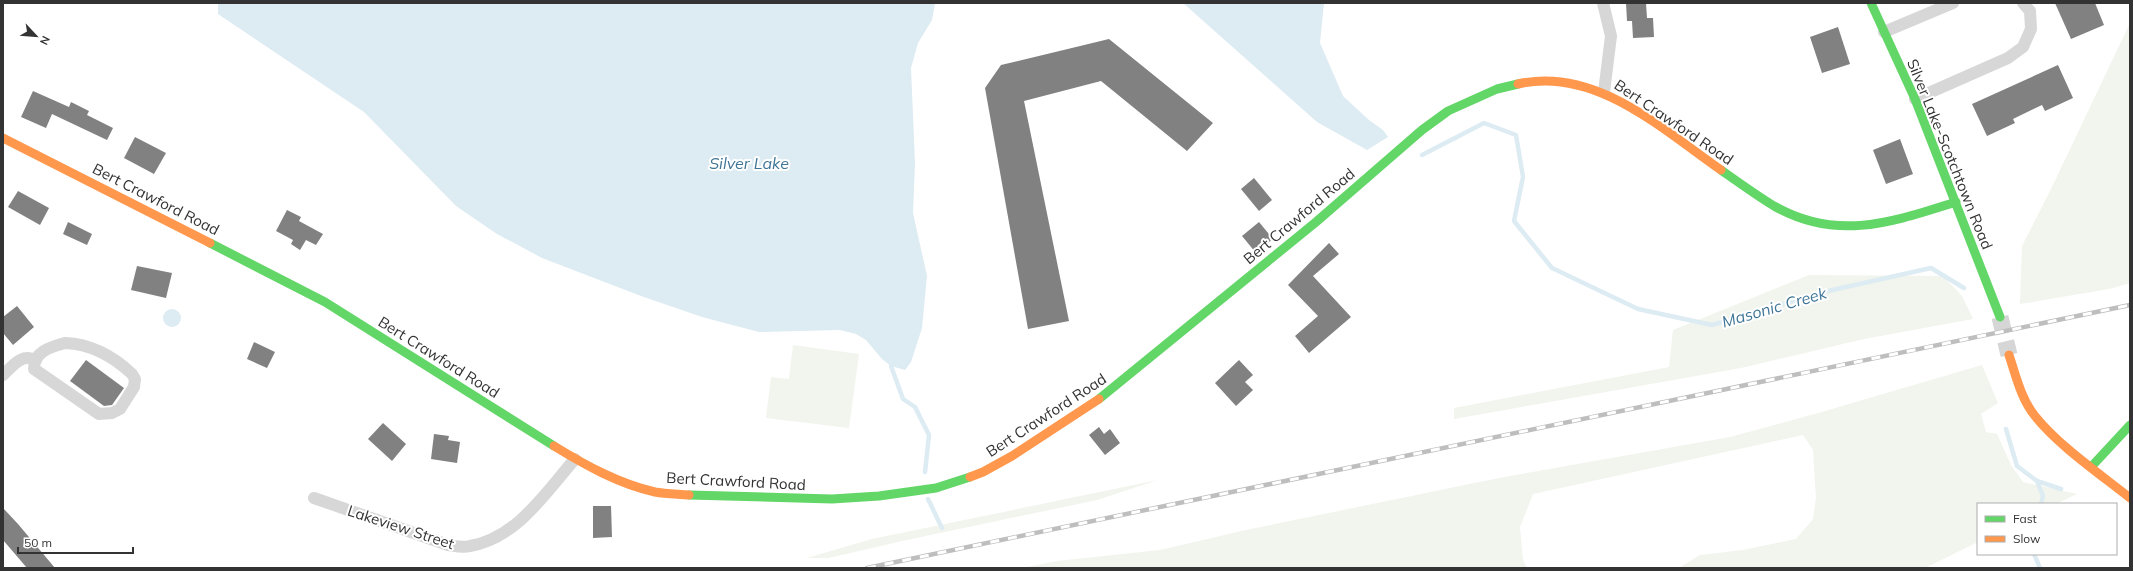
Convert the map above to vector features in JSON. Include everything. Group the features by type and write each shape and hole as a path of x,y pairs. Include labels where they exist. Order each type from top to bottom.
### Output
{"street":[{"path":"1603,3 1611,36 1604,92"},
{"name":"Silver Lake-Scotchtown Road","path":"1871,3 1914,99 1956,202 2000,317"},
{"path":"1884,32 1953,3"},
{"path":"1914,99 2008,58 2023,47 2031,29 2030,11 2023,3"},
{"name":"Bert Crawford Road","path":"3,138 325,302 575,459 627,484 656,492 711,498 832,499 879,496 936,488 983,472 1012,456 1094,403 1316,222 1422,130 1448,111 1497,89 1531,81 1564,81 1604,92 1642,115 1774,206 1808,222 1839,228 1866,228 1956,202"},
{"path":"65,343 82,344 98,350 125,368 135,379 134,387 120,409 112,413 99,414 38,374 34,369 36,360 42,352 50,348 65,343"},
{"path":"2009,355 2023,396 2035,416 2054,436 2130,498"},
{"path":"3,375 20,359 25,357 36,360"},
{"path":"2092,466 2130,425"},
{"name":"Lakeview Street","path":"314,498 448,545 468,547 494,539 506,533 521,520 575,459"}],"shaded area":[{"path":"2130,23 2130,283 2109,289 2020,304 2022,246 2051,189"},
{"path":"1809,275 1943,276 1962,296 1973,319 1864,339 1741,368 1454,419 1454,408 1669,367 1673,330"},
{"path":"793,345 859,354 849,428 766,418 771,377 789,379"},
{"path":"1982,365 1998,403 1981,414 1986,432 1997,434 2011,465 2023,482 2077,494 2058,503 1977,503 1977,542 1925,568 1679,568 1700,555 1743,550 1796,539 1813,519 1816,498 1813,450 1803,435 1533,494 1520,527 1523,560 1527,568 1022,568 1057,561 1160,550 1246,530 1499,478 1730,437 1815,414"},
{"path":"1158,480 1097,500 829,558 807,558 872,539"}],"water":[{"name":"Silver Lake","path":"218,3 935,3 932,20 918,43 911,68 915,163 913,213 927,276 922,328 911,362 905,370 891,366 882,359 866,340 856,334 840,330 759,332 702,317 641,296 542,258 497,234 456,206 364,112 218,14"},
{"path":"1183,3 1324,3 1320,43 1343,96 1369,120 1383,130 1388,137 1367,150 1317,122"},
{"path":"172,309 178,312 181,318 178,324 172,327 166,324 163,318 166,312"}],"building":[{"path":"1626,3 1646,3 1647,18 1653,18 1654,37 1633,38 1632,21 1627,21"},
{"path":"2055,3 2095,3 2104,25 2071,39"},
{"path":"1838,27 1850,64 1822,73 1810,37"},
{"path":"1109,39 1213,123 1187,151 1101,81 1024,101 1069,321 1028,329 985,88 1001,65"},
{"path":"2058,65 2073,98 2045,111 2042,105 2013,119 2015,123 1987,136 1972,104"},
{"path":"33,91 69,107 71,102 89,111 87,115 113,128 107,140 52,114 46,128 21,117"},
{"path":"135,137 166,153 154,174 124,158"},
{"path":"1900,139 1913,174 1886,184 1873,150"},
{"path":"1254,178 1272,200 1259,211 1241,189"},
{"path":"18,191 49,208 40,225 8,207"},
{"path":"287,210 301,217 299,221 323,234 316,245 306,240 300,250 291,244 293,240 276,231"},
{"path":"68,222 92,234 87,245 63,234"},
{"path":"1259,222 1273,239 1256,253 1242,236"},
{"path":"1329,243 1339,254 1313,276 1351,317 1309,353 1295,336 1318,316 1288,285"},
{"path":"137,266 172,273 166,298 131,290"},
{"path":"17,306 34,327 13,345 3,333 3,317"},
{"path":"254,342 275,352 267,368 247,359"},
{"path":"86,360 124,388 112,405 104,406 70,381"},
{"path":"1239,360 1253,375 1245,382 1253,390 1236,406 1215,383"},
{"path":"383,423 406,444 392,461 368,439"},
{"path":"1099,427 1104,434 1110,429 1120,443 1105,455 1089,435"},
{"path":"434,434 449,436 448,440 460,442 457,463 431,459"},
{"path":"593,506 611,506 612,537 593,538"},
{"path":"3,508 55,568 27,568 3,540"}],"waterway":[{"name":"Masonic Creek","path":"1422,155 1484,123 1516,135 1523,177 1514,221 1552,268 1638,309 1712,325 1828,291 1931,268 1964,288"},
{"path":"891,366 903,399 915,407 929,435 925,472"},
{"name":"Masonic Creek","path":"2006,429 2017,466 2037,481 2061,489"},
{"name":"Masonic Creek","path":"2037,481 2043,496 2041,503"},
{"path":"928,499 942,528"},
{"name":"Masonic Creek","path":"2034,555 2040,568"}],"tunnel":[{"path":"2000,317 2009,355"}],"railway":[{"path":"867,568 2130,305"}],"traffic: fast":[{"path":"1871,3 1915,99 2000,317"},
{"path":"1099,399 1316,222 1422,130 1448,111 1497,89 1518,84"},
{"path":"1721,170 1774,206 1797,217 1820,223 1842,226 1887,222 1956,202"},
{"path":"210,243 325,302 554,446"},
{"path":"2092,466 2130,425"},
{"path":"689,495 832,499 879,496 936,488 970,477"}],"traffic: slow":[{"path":"1518,84 1546,81 1574,84 1601,92 1651,120 1721,170"},
{"path":"3,138 210,243"},
{"path":"2009,355 2022,395 2035,416 2068,449 2130,498"},
{"path":"970,477 983,472 1012,456 1099,399"},
{"path":"554,446 590,467 628,484 655,492 689,495"}]}
